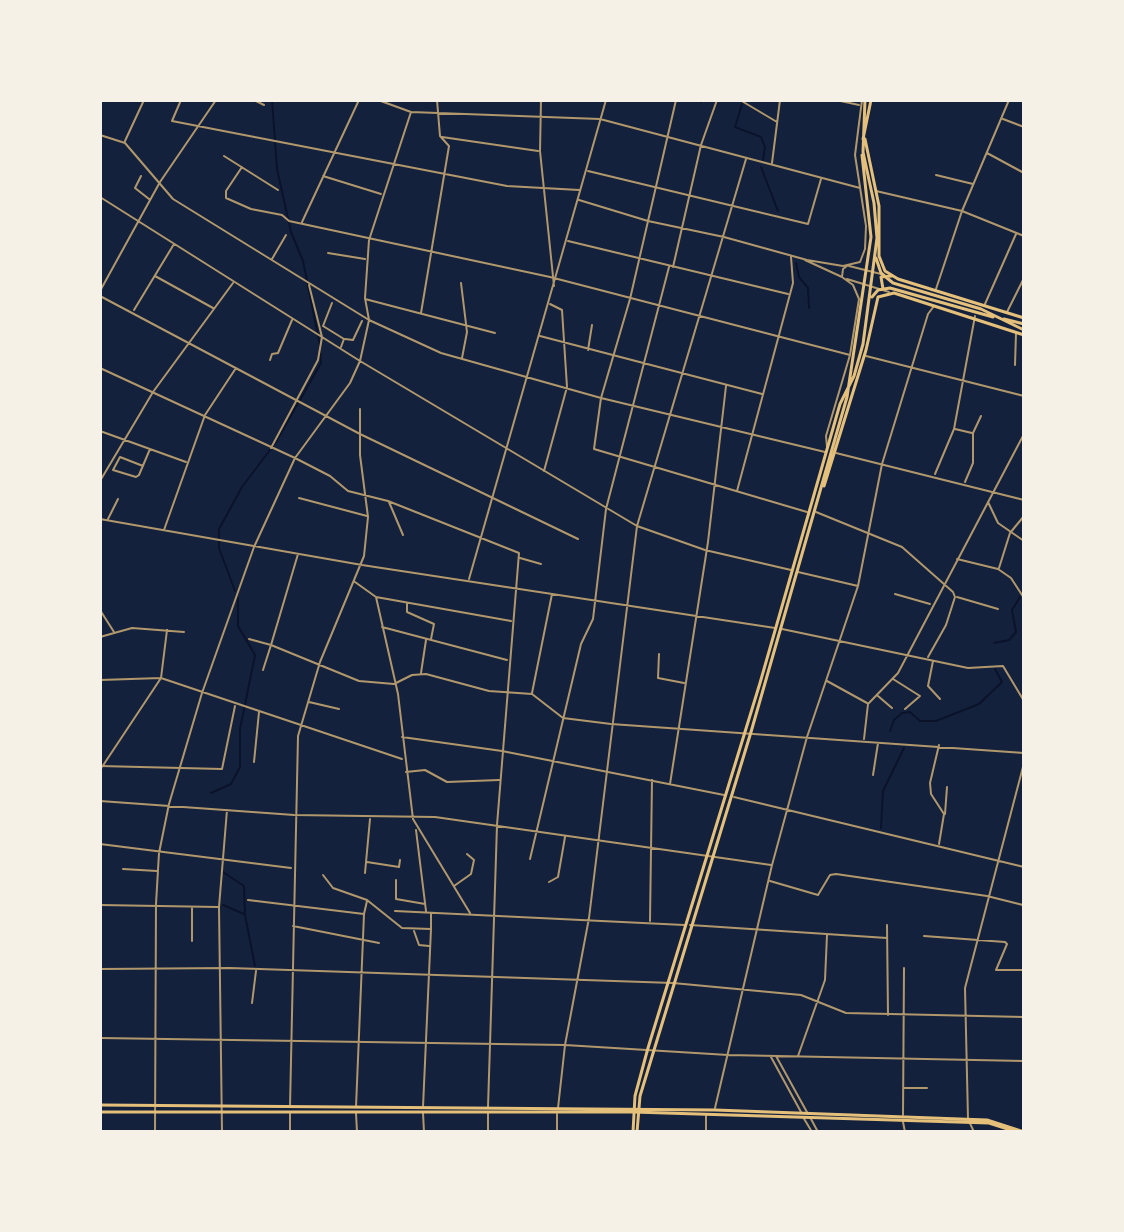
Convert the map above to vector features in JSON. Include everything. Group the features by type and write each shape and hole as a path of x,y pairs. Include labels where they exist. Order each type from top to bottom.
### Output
{"main road":[{"path":"635,1132 635,1111 670,982 751,732 843,395 854,376 869,300 877,223 863,152 864,100"},
{"path":"834,453 847,397 868,264 871,225 863,181 865,131 871,100"},
{"path":"865,131 880,220 879,256 885,271 892,276 1024,318"},
{"path":"875,255 887,280 981,309 1024,332"},
{"path":"892,276 880,280 881,287 889,292 1024,332"},
{"path":"869,300 878,290 890,288 1024,324"},
{"path":"812,512 865,356 875,301 889,292"},
{"path":"688,925 724,795 778,629"},
{"path":"100,1105 715,1110 802,1115"},
{"path":"100,1112 290,1112 356,1108"},
{"path":"635,1111 969,1121 1020,1131"}],"street":[{"path":"125,143 144,100"},
{"path":"181,100 171,120 197,127 507,186 542,185 581,191"},
{"path":"216,100 160,182 100,293 325,416 578,539"},
{"path":"254,100 264,105"},
{"path":"301,224 359,100"},
{"path":"378,100 411,112 600,119 860,188"},
{"path":"421,313 449,146 440,136 437,100"},
{"path":"541,100 542,185 550,277 554,287"},
{"path":"469,579 606,100"},
{"path":"676,100 630,299 601,398 593,447 595,452 812,512 869,531 902,547 943,581 955,597 998,609"},
{"path":"530,859 581,644 593,619 606,509 701,145 717,100"},
{"path":"740,100 778,122"},
{"path":"772,165 780,100"},
{"path":"836,100 860,105"},
{"path":"842,277 843,269 860,262 865,249 866,226 855,155 860,105 864,100"},
{"path":"936,289 962,211 1009,100"},
{"path":"155,1132 156,904 159,853 169,804 202,693 254,547 295,458 350,383 360,361 369,320 365,298 369,240 411,112"},
{"path":"1002,118 1024,127"},
{"path":"100,135 125,143 173,199 369,320 462,360 601,398 827,450 826,436 850,355 859,299 853,285 842,277"},
{"path":"440,136 540,151"},
{"path":"987,153 1024,173"},
{"path":"224,156 278,190"},
{"path":"557,1132 565,1045 589,918 637,526 746,159"},
{"path":"242,167 226,191 226,198 251,209 282,215 291,222 550,277 850,355"},
{"path":"586,171 735,204 808,224 821,177"},
{"path":"936,175 974,184"},
{"path":"141,176 135,188 150,200"},
{"path":"322,176 382,195"},
{"path":"875,191 962,211 1024,236"},
{"path":"100,197 340,349 637,526 705,550 858,586"},
{"path":"578,200 648,221 724,237 802,259 892,276"},
{"path":"985,304 1016,233"},
{"path":"271,260 286,235"},
{"path":"568,241 639,261 789,294"},
{"path":"133,311 174,243"},
{"path":"328,253 366,259"},
{"path":"737,493 789,294 793,276 791,256"},
{"path":"802,259 842,277 889,292"},
{"path":"155,276 214,309"},
{"path":"1007,312 1024,278"},
{"path":"100,481 153,392 234,281"},
{"path":"271,448 315,369 322,337 309,283"},
{"path":"461,283 467,332 462,360"},
{"path":"365,298 495,333"},
{"path":"332,303 323,326 344,339 353,340 362,321"},
{"path":"544,473 567,387 562,310 549,303"},
{"path":"715,1110 772,865 807,737 858,586 882,464 928,314 935,305"},
{"path":"935,475 954,429 975,316"},
{"path":"270,360 272,354 278,353 293,319"},
{"path":"587,351 592,325"},
{"path":"1015,365 1016,332"},
{"path":"539,336 611,358 763,395"},
{"path":"340,349 344,339"},
{"path":"865,356 1024,396"},
{"path":"164,531 205,415 237,367"},
{"path":"100,368 295,458 330,476 348,491 388,501 479,540 518,553 497,825 488,1132"},
{"path":"670,784 697,616 726,386"},
{"path":"290,1132 292,869 299,724 320,662 362,565 368,517 360,409"},
{"path":"964,483 973,463 973,433 981,416"},
{"path":"954,429 973,433"},
{"path":"100,431 187,463"},
{"path":"864,740 868,704 892,679 1024,434"},
{"path":"143,466 120,457 113,470 133,478 139,475 143,466 150,449"},
{"path":"834,453 935,475 1024,500"},
{"path":"299,498 368,517"},
{"path":"107,521 118,499"},
{"path":"388,501 403,535"},
{"path":"987,501 998,523 1024,541"},
{"path":"998,569 1010,533 1024,516"},
{"path":"100,519 362,565 517,586 778,629 968,668 1003,666 1024,701"},
{"path":"263,670 298,554"},
{"path":"519,558 541,564"},
{"path":"956,558 998,569 1011,578 1024,598"},
{"path":"355,582 376,597 512,621"},
{"path":"532,694 553,592"},
{"path":"895,594 931,605"},
{"path":"376,597 394,684 426,912"},
{"path":"927,659 946,625 955,597"},
{"path":"407,602 407,612 434,624 421,674"},
{"path":"100,610 115,633"},
{"path":"382,627 508,660"},
{"path":"100,637 132,628 184,632"},
{"path":"101,767 161,678 167,630"},
{"path":"249,639 320,662 359,681 394,684 421,674 506,694 532,694 563,718 1024,753"},
{"path":"659,654 658,678 685,683"},
{"path":"933,660 928,686 940,699"},
{"path":"100,680 161,678 403,759"},
{"path":"892,679 920,696 905,709"},
{"path":"826,681 868,704"},
{"path":"877,695 892,708"},
{"path":"307,701 339,709"},
{"path":"101,767 222,769 236,704"},
{"path":"254,762 259,711"},
{"path":"402,737 502,751 724,795"},
{"path":"873,775 879,741"},
{"path":"939,745 930,783 931,794 944,814"},
{"path":"974,1132 969,1121 965,988 996,860 1024,763"},
{"path":"405,772 425,770 447,782 500,780"},
{"path":"650,922 652,780"},
{"path":"939,846 947,787"},
{"path":"731,796 1024,867"},
{"path":"100,801 370,819 435,817 772,865"},
{"path":"222,1132 219,907 227,810"},
{"path":"365,873 370,819"},
{"path":"416,829 470,913"},
{"path":"549,882 558,877 565,836"},
{"path":"100,844 292,869"},
{"path":"453,887 471,874 474,860 467,854"},
{"path":"366,862 399,867 400,860"},
{"path":"123,869 158,871"},
{"path":"770,881 818,895 833,874 987,896 1023,905"},
{"path":"323,875 333,888 367,900 402,928 431,929"},
{"path":"396,880 396,899 426,904"},
{"path":"248,900 364,914"},
{"path":"357,1132 359,974 367,900"},
{"path":"100,905 219,907"},
{"path":"192,906 192,941"},
{"path":"395,911 589,918 887,938"},
{"path":"424,1132 424,1045 431,912"},
{"path":"887,925 888,1016"},
{"path":"292,926 379,943"},
{"path":"413,930 419,945 430,946"},
{"path":"798,1057 825,980 827,934"},
{"path":"924,936 1006,942 997,970 1024,970"},
{"path":"100,969 220,968 291,973 670,982 778,992 818,1000 846,1013 1024,1017"},
{"path":"904,968 902,1119 905,1132"},
{"path":"252,1003 257,969"},
{"path":"100,1038 565,1045 728,1055 1024,1061"},
{"path":"771,1056 812,1132"},
{"path":"776,1056 818,1132"},
{"path":"903,1088 927,1088"},
{"path":"706,1115 706,1132"},
{"path":"1020,1131 1024,1122"}],"waterway":[{"path":"272,100 277,169 291,232 303,261 320,345"},
{"path":"742,104 735,127 761,137 765,147 763,160"},
{"path":"761,167 778,211"},
{"path":"796,263 799,277 808,288 809,308"},
{"path":"235,591 219,548 219,529 242,487 276,442 321,363 320,351"},
{"path":"1023,590 1024,584"},
{"path":"994,643 1009,640 1016,632 1012,610 1020,597"},
{"path":"211,793 231,784 240,767 240,729 255,655 238,626 238,598"},
{"path":"890,731 894,720 902,713 910,712 920,721 936,721 979,704 1002,682 995,669"},
{"path":"881,828 883,791 904,748"},
{"path":"223,872 244,886 245,915 255,966"},
{"path":"223,905 244,914"}]}
